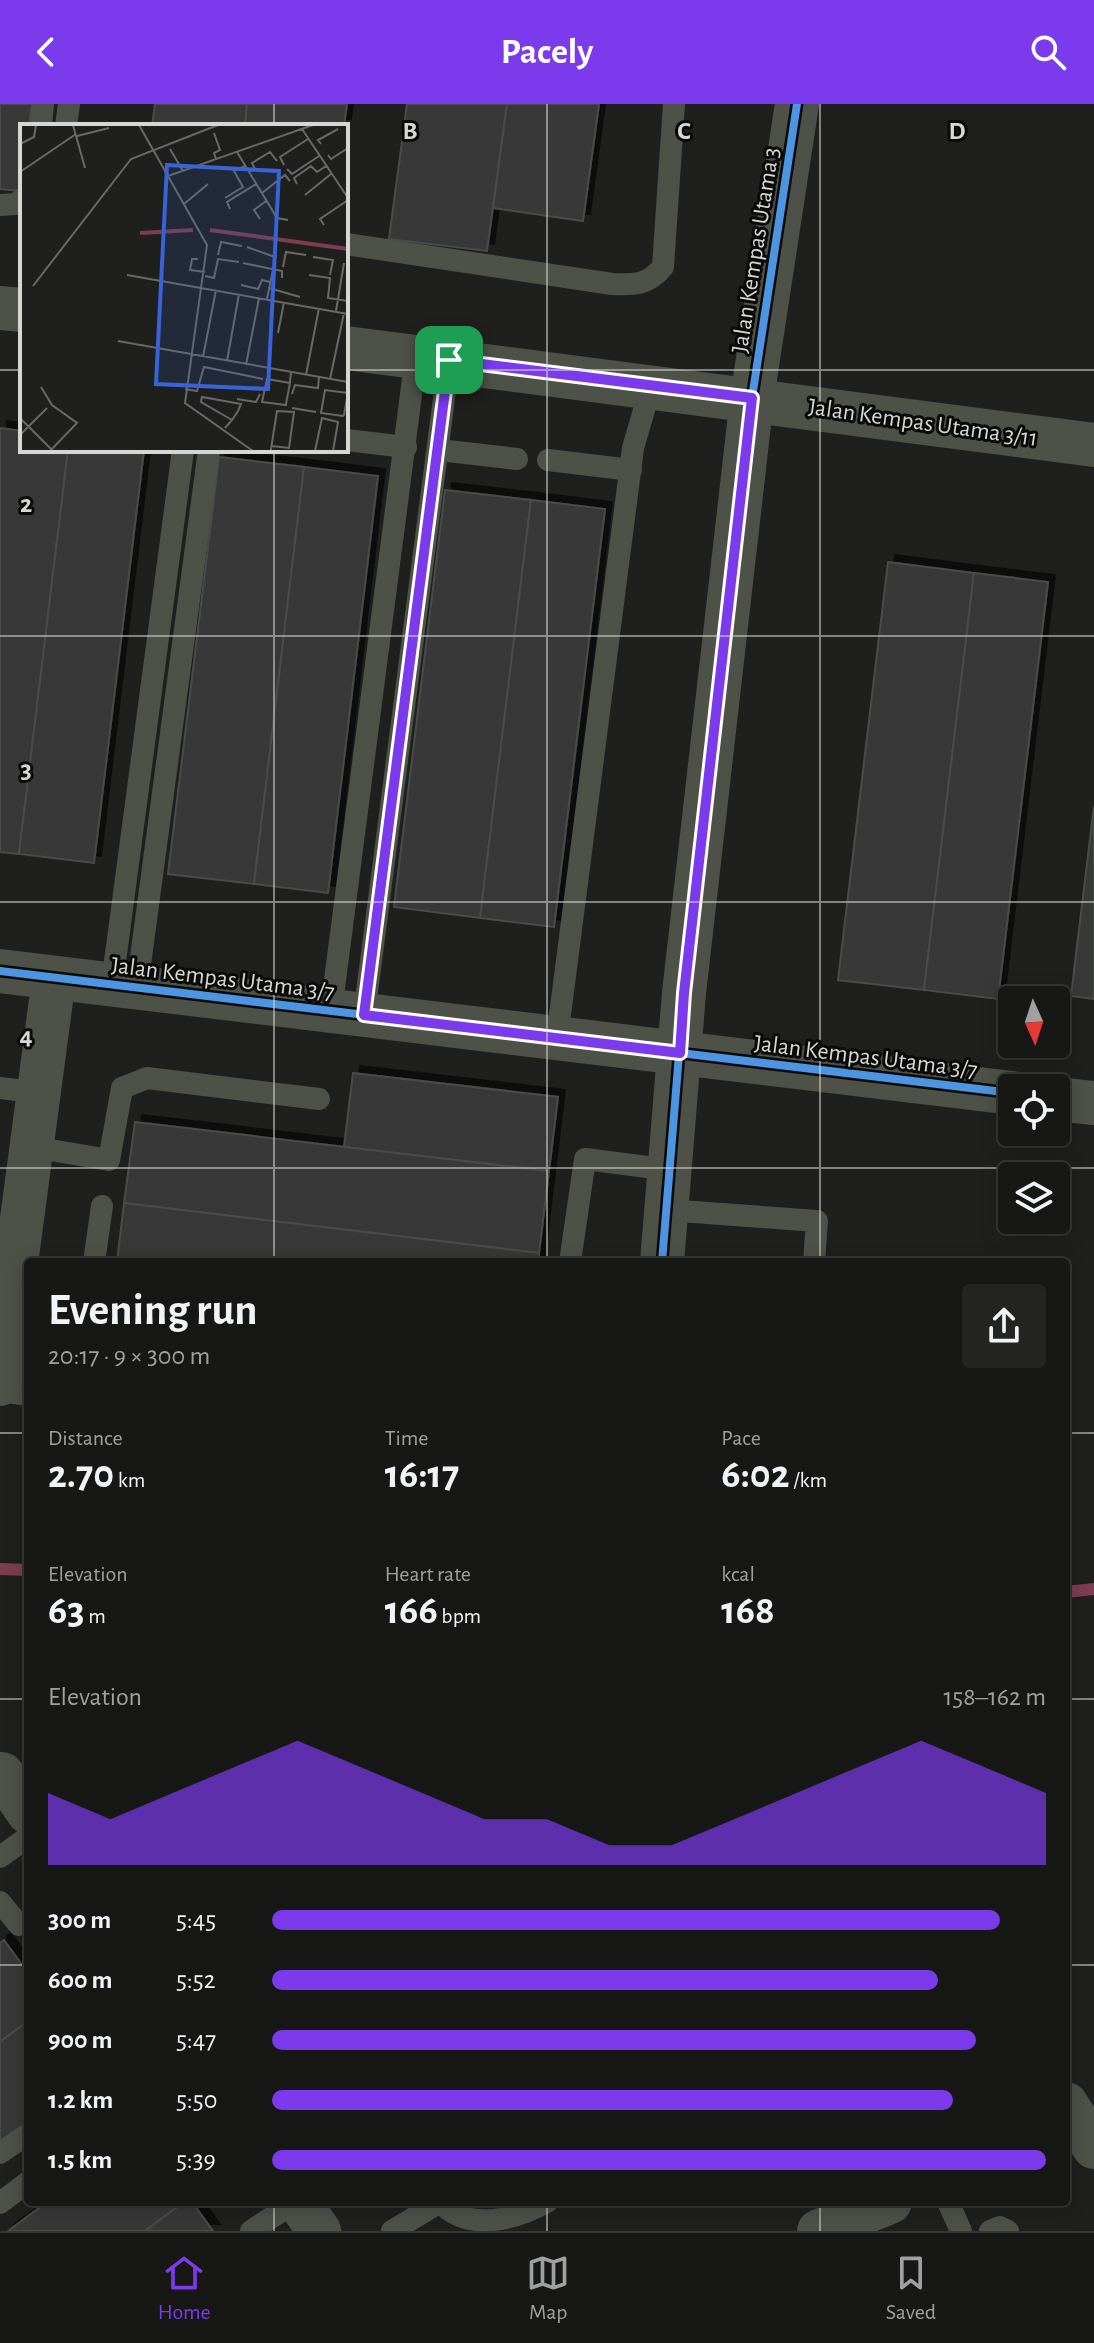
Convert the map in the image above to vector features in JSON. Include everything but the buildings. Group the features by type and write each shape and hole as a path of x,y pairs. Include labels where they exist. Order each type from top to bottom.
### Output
{"street":[{"name":"Jalan Kempas Utama 3","path":"662,1258 684,993 752,398 797,104"},
{"path":"0,308 20,310"},
{"name":"Jalan Kempas Utama 3/11","path":"348,348 752,398 1094,445"},
{"name":"Jalan Kempas Utama 3/7","path":"0,971 998,1091"},
{"path":"0,1384 33,1147 20,1090 54,978"},
{"path":"1070,1100 1094,1103"},
{"path":"1,1773 24,1806"},
{"path":"300,2206 319,2231"},
{"path":"819,2231 880,2206"}],"lane":[{"path":"41,124 43,104"},
{"path":"66,124 69,104"},
{"path":"348,244 612,284 634,285 652,281 663,267 674,104"},
{"path":"0,205 16,204 20,201"},
{"path":"348,1013 406,447 433,358"},
{"path":"348,1013 439,450 433,358"},
{"path":"557,1038 633,448 651,386"},
{"path":"348,440 406,447"},
{"path":"439,450 517,459"},
{"path":"124,986 183,452"},
{"path":"124,986 209,452"},
{"path":"548,460 631,470"},
{"path":"33,1147 109,1160 122,1088 147,1078 319,1099"},
{"path":"571,1258 585,1159 669,1190 817,1221 814,1258"},
{"path":"95,1258 102,1206"},
{"path":"0,1391 24,1394"},
{"path":"0,1857 24,1840"},
{"path":"0,1902 24,1927"},
{"path":"0,2153 24,2137"},
{"path":"0,2203 24,2185"},
{"path":"251,2231 291,2206"},
{"path":"392,2231 435,2206"},
{"path":"442,2206 451,2217 470,2226 509,2222 539,2206"},
{"path":"950,2206 961,2231"},
{"path":"990,2231 1000,2227 1008,2231"}],"waterway":[{"path":"0,1569 24,1570"},
{"path":"1070,1592 1094,1589"}],"cycle path":[{"path":"662,1258 684,993 752,398 797,104"},
{"path":"0,971 998,1091"}],"route":[{"path":"449,360 752,398 684,993 680,1053 364,1015 376,944 449,360"}]}
